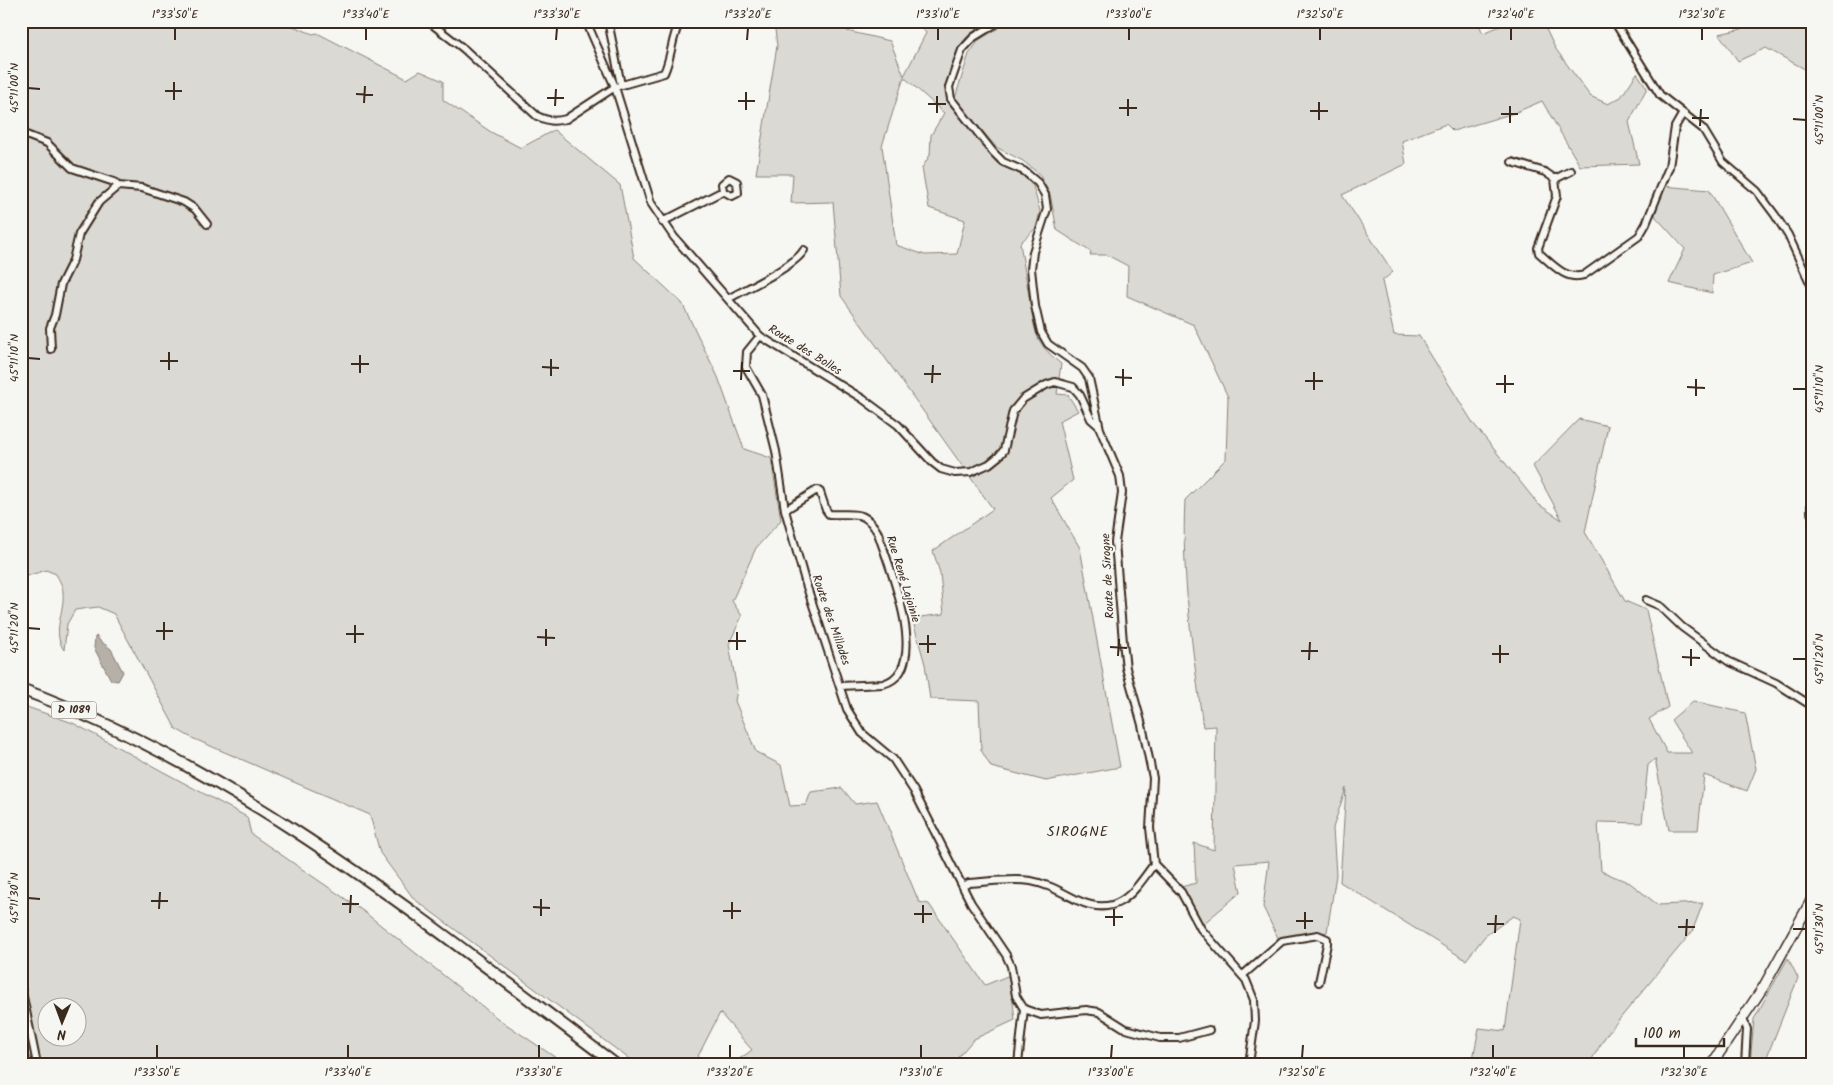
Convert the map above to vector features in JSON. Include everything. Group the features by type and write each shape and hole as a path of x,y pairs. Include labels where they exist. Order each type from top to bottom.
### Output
{"highway":[{"name":"D 1089","path":"21,689 125,732 249,800 372,884 615,1064"}],"main road":[{"path":"1812,459 1812,513"},
{"path":"1712,1064 1764,986 1812,899"}],"street":[{"path":"428,21 464,48 518,99 547,121 566,119 618,86 664,73 668,63 672,36 680,21"},
{"name":"Route des Bolles","path":"586,21 618,86 651,203 662,222 760,336 863,399 898,424 932,462 941,469 955,473 971,472 999,456 1004,450 1013,411 1022,399 1046,384 1055,382 1073,387 1080,395 1091,419 1099,426"},
{"path":"608,21 618,86"},
{"name":"Route de Sirogne","path":"1000,21 974,37 962,50 949,87 951,99 993,152 1003,162 1024,171 1038,183 1045,194 1047,209 1033,252 1031,269 1034,306 1041,332 1048,344 1082,368 1089,378 1099,426 1120,476 1122,494 1115,542 1123,642 1126,668 1142,725 1153,778 1150,828 1154,864"},
{"path":"1614,21 1660,95 1703,129 1723,162 1757,191 1775,215 1788,235 1812,287"},
{"path":"1512,162 1540,170 1555,180 1557,196 1538,248 1539,253 1563,273 1577,277 1584,275 1639,236 1646,224 1669,167 1675,126 1683,114"},
{"path":"21,132 46,143 72,168 114,182 118,186 142,188 184,202 195,209 207,224"},
{"path":"1555,180 1571,171"},
{"path":"51,349 50,328 55,315 61,284 73,260 79,234 99,202 118,186"},
{"path":"662,222 723,191"},
{"path":"728,298 772,275 801,255 804,250"},
{"name":"Route des Millades","path":"760,336 747,352 746,367 762,395 776,451 785,510 805,581 847,710 862,733 893,759 914,790 971,903 1006,955 1011,966 1016,996 1024,1009"},
{"name":"Rue René Lajoinie","path":"785,510 817,490 822,496 829,514 851,513 863,516 871,522 878,533 903,612 907,632 906,651 901,667 890,682 840,686"},
{"path":"1646,600 1660,606 1682,627 1728,661 1776,683 1812,706"},
{"path":"963,886 969,883 1031,881 1055,887 1094,906 1108,906 1121,902 1132,894 1154,864 1181,892 1201,928 1243,975 1254,1000 1255,1020 1249,1064"},
{"path":"1243,975 1282,941 1318,935 1327,939 1319,982"},
{"path":"21,987 37,1064"},
{"path":"1018,1064 1024,1009 1042,1015 1086,1010 1099,1012 1126,1029 1160,1038 1179,1038 1209,1030"},
{"path":"1742,1019 1747,1028 1745,1064"}],"shaded area":[{"path":"21,21 280,21 313,34 317,33 407,79 420,71 443,81 443,100 491,132 521,148 554,130 620,185 634,258 682,303 718,377 744,449 771,458 781,520 756,548 732,601 742,616 729,644 737,690 735,701 756,752 781,765 790,806 806,805 811,792 842,788 855,804 877,801 919,902 929,904 985,985 1010,975 1015,1020 974,1039 952,1064 741,1064 738,1060 752,1050 720,1013 694,1064 636,1064 414,899 380,853 370,815 192,738 176,729 114,614 98,607 75,610 67,624 64,650 60,643 58,629 63,590 56,574 46,570 21,578"},
{"path":"774,21 846,21 847,31 890,41 904,76 926,33 917,21 991,21 971,33 959,48 948,77 948,97 950,105 997,163 1023,176 1033,186 1040,211 1036,228 1020,243 1034,325 1044,347 1061,364 1057,394 1068,395 1078,411 1059,421 1073,480 1051,498 1080,548 1120,767 1046,781 991,767 981,750 979,701 930,699 925,664 912,618 944,614 940,573 933,551 993,509 841,296 833,202 791,203 793,174 756,174 777,46","holes":["904,77 944,113 931,135 930,155 922,168 929,208 965,220 957,254 925,255 896,245 882,146"]},
{"path":"1010,21 1477,21 1483,33 1513,21 1542,21 1555,48 1590,96 1608,104 1621,97 1637,73 1647,88 1629,122 1639,164 1580,166 1542,101 1514,113 1453,131 1446,124 1402,141 1406,164 1342,195 1393,272 1382,281 1394,335 1419,336 1473,423 1538,504 1562,520 1533,466 1579,419 1608,426 1585,532 1625,601 1646,610 1668,707 1649,719 1667,753 1692,753 1671,720 1693,701 1745,713 1756,769 1747,791 1704,775 1698,830 1669,830 1655,759 1648,765 1642,823 1598,822 1601,871 1630,883 1658,905 1703,903 1692,932 1607,1034 1589,1064 1472,1064 1479,1028 1505,1031 1520,919 1513,916 1485,936 1466,960 1340,882 1346,788 1333,828 1336,875 1327,932 1279,940 1263,907 1269,861 1235,864 1241,892 1203,924 1181,887 1196,883 1194,843 1214,850 1216,726 1203,727 1186,585 1185,500 1226,459 1228,397 1194,325 1127,296 1128,266 1107,255 1090,255 1091,252 1057,230 1050,194 1039,174 1023,161 996,147 955,98 969,54 979,40"},
{"path":"1741,21 1812,21 1812,73 1766,48 1738,61 1719,34 1742,29"},
{"path":"1663,186 1709,190 1752,263 1713,275 1712,293 1669,283 1685,249 1655,216"},
{"path":"97,636 99,640 111,649 123,672 118,681 111,680 94,648 95,637"},
{"path":"21,705 73,723 247,817 251,834 363,911 497,1018 565,1064 21,1064"},
{"path":"1788,958 1798,978 1764,1064 1750,1064 1754,1019"}],"district":[{"name":"SIROGNE","path":"1078,832"}]}
